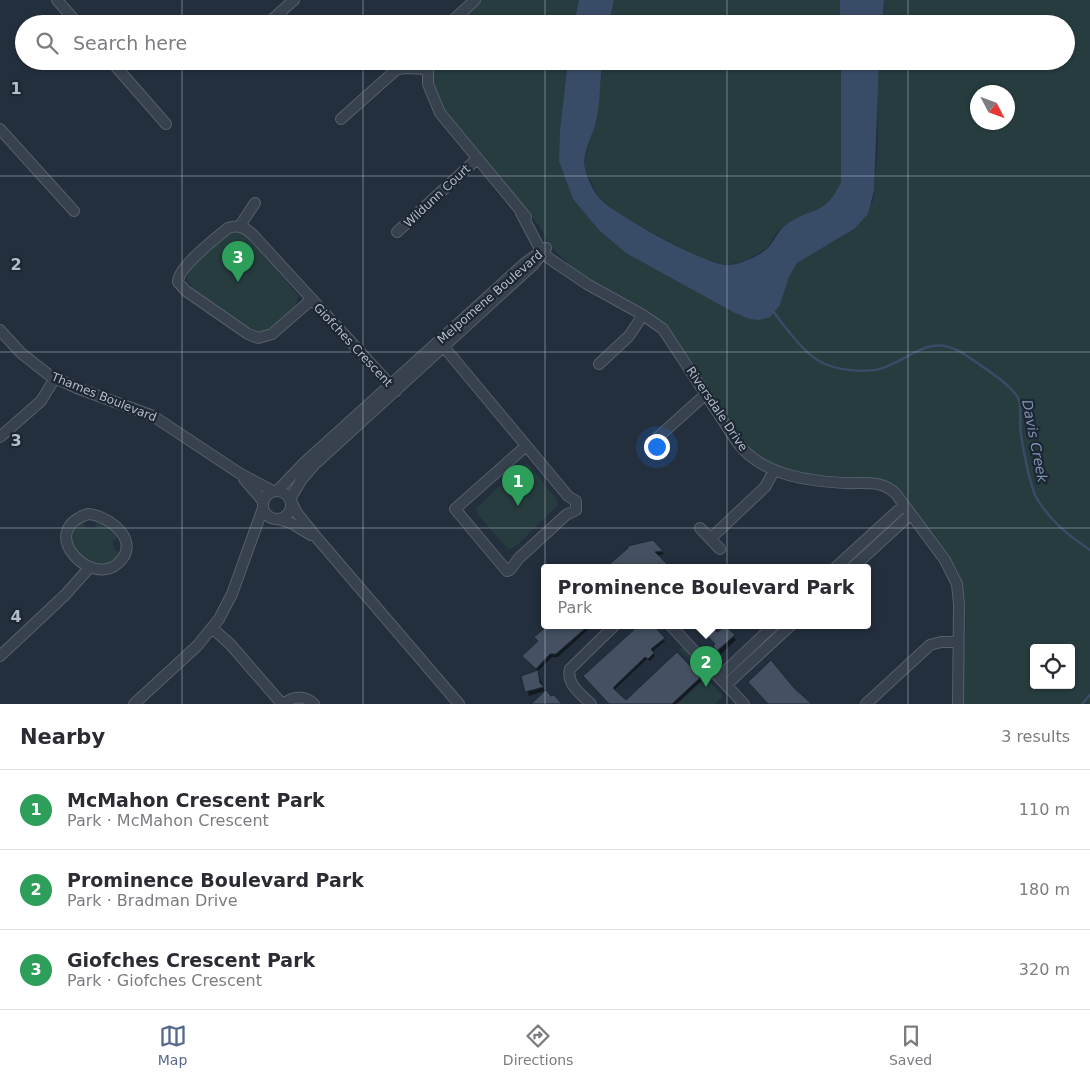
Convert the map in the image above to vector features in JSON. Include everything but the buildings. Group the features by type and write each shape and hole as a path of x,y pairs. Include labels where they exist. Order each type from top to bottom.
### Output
{"street":[{"path":"57,0 70,15"},
{"path":"277,15 294,0"},
{"path":"458,15 474,0"},
{"path":"119,70 166,124"},
{"path":"341,119 396,70"},
{"name":"Riversdale Drive","path":"427,70 428,84 433,101 521,213 540,232 544,250 564,261 573,275 643,315 666,333 742,449 758,464 774,471 817,480 882,485 892,490 954,574 959,604 958,704"},
{"path":"0,130 74,211"},
{"name":"Wildunn Court","path":"397,232 477,159"},
{"name":"Giofches Crescent","path":"239,226 255,203"},
{"name":"Giofches Crescent","path":"311,300 272,334 258,338 248,334 181,287 178,279 185,267 228,228 239,226 249,231 393,388"},
{"name":"Melpomene Boulevard","path":"276,491 305,462 393,388 534,264 544,250"},
{"path":"599,364 629,336 643,315"},
{"name":"Thames Boulevard","path":"0,330 20,353 52,377 153,416 239,473 276,491"},
{"path":"442,344 568,496 575,498 576,510 566,515 507,571 455,509 526,446"},
{"path":"0,436 27,412 52,377"},
{"name":"Melpomene Boulevard","path":"291,500 308,472 393,388"},
{"path":"658,438 706,394"},
{"path":"711,538 765,487 774,471"},
{"name":"Thames Boulevard","path":"239,473 263,504"},
{"path":"134,704 197,646 212,628 232,594 263,504 276,491 286,493 297,513 317,538 460,704"},
{"path":"252,539 277,519 289,513 291,500"},
{"path":"263,504 267,516 291,523 317,538"},
{"path":"851,564 904,505"},
{"path":"88,514 100,516 113,525 124,535 127,543 126,554 114,567 103,571 90,567 72,554 65,540 72,524 88,514"},
{"path":"851,564 910,515"},
{"path":"700,528 720,549"},
{"path":"0,656 65,596 90,567"},
{"path":"212,628 230,644 283,704 296,697 307,699 314,704"},
{"path":"591,704 572,684 569,677 570,669 611,629"},
{"path":"674,629 744,704"},
{"path":"719,677 770,629"},
{"path":"773,629 778,636"},
{"path":"726,685 786,629"},
{"path":"866,704 930,645 941,642 958,642"}],"green space":[{"path":"482,0 579,0 576,15 466,15"},
{"path":"614,0 840,0 840,15 611,15"},
{"path":"884,0 1090,0 1090,704 963,704 966,618 965,601 958,572 955,565 925,527 902,492 896,486 881,479 823,475 790,470 760,456 747,446 676,337 652,313 578,272 549,245 540,227 445,110 433,84 433,70 567,70 560,130 559,161 702,294 733,312 780,305 789,277 797,263 854,229 873,201 878,144 878,70 1075,70 1075,15 883,15"},
{"path":"602,70 841,70 841,183 835,196 825,206 777,232 767,248 745,261 727,265 700,258 625,218 599,198 584,167 586,153 596,121"},
{"path":"238,231 245,234 298,295 294,308 284,319 258,333 197,292 187,280 188,274 193,267 208,251 225,237"},
{"path":"526,464 530,466 557,500 558,505 515,547 508,549 478,515 476,509 520,466"},
{"path":"97,521 119,537 113,541 114,550 121,552 107,564 87,559 78,553 72,544 73,534 77,526 83,522 86,528 95,528"},
{"path":"684,646 709,673 705,676 680,650"},
{"path":"706,678 723,696 715,704 678,704"}],"water":[{"path":"579,0 614,0 611,15 576,15"},
{"path":"840,0 884,0 883,15 840,15"},
{"path":"567,70 602,70 598,114 584,163 593,189 609,207 661,238 699,257 715,263 731,265 754,257 764,251 786,225 816,210 829,201 841,182 841,70 879,70 874,190 868,214 854,229 797,263 789,277 780,305 770,317 759,320 749,319 733,312 626,253 599,230 573,199 559,161 560,130"}],"waterway":[{"name":"Davis Creek","path":"773,311 810,354 823,363 835,367 856,371 875,370 887,367 928,347 939,346 951,348 964,354 994,375 1010,388 1019,400 1023,448 1036,497 1060,527 1090,550"},
{"name":"Davis Creek","path":"1082,704 1090,695"}],"place":[{"name":"Giofches Crescent Park","path":"238,282"},
{"name":"McMahon Crescent Park","path":"518,506"},
{"name":"Prominence Boulevard Park","path":"706,687"}]}
